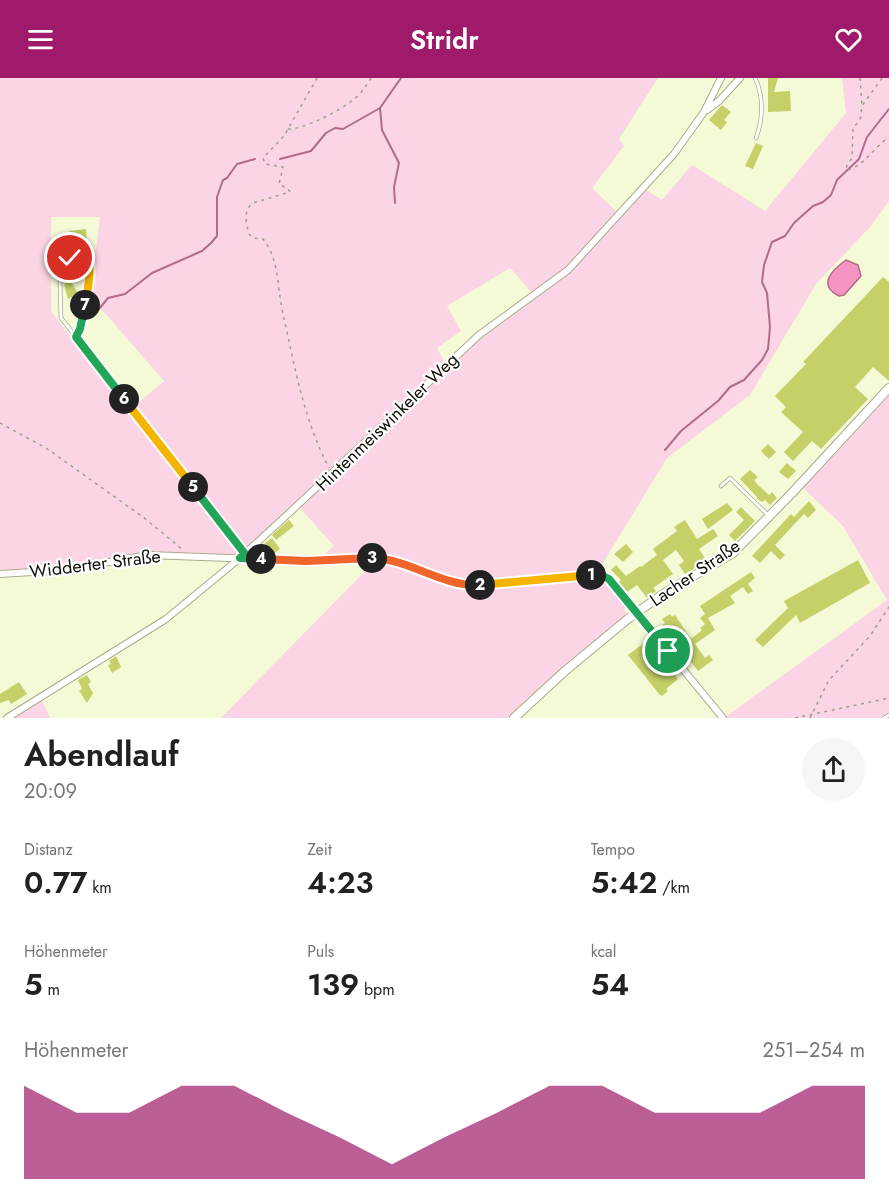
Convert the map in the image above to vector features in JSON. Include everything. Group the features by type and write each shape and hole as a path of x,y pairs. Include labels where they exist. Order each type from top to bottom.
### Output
{"street":[{"name":"Hintenmeiswinkeler Weg","path":"8,718 98,660 154,628 243,556 333,474 473,340 573,265 668,162 704,112 721,78"},
{"path":"704,112 740,78"},
{"path":"76,337 243,556"},
{"name":"Lacher Straße","path":"514,718 636,613 666,592 728,556 769,516 889,388"},
{"name":"Widderter Straße","path":"0,574 65,570 138,556 243,556 306,561 381,558 404,563 453,582 472,585 600,575 611,582 636,613"},
{"path":"636,613 723,718"}],"lane":[{"path":"755,78 761,95 760,128 756,138"},
{"path":"80,250 85,252 88,258 89,276 81,324 76,337 61,318 60,282 65,276 71,255 80,250"},
{"path":"721,486 730,478 769,516"},
{"path":"884,718 889,715"}],"path":[{"path":"317,78 281,141 263,160 267,165 282,166 284,170 279,184 290,192 249,205 246,211 248,230 252,237 264,241 275,263 304,408 333,474"},
{"path":"288,129 299,128 341,108 355,99 371,78"},
{"path":"860,78 862,106 860,120 853,129 852,160 846,170 853,169 862,163 874,148 889,137"},
{"path":"862,106 882,78"},
{"path":"0,423 46,448 104,489 167,536 188,556"},
{"path":"810,718 829,680 870,636 889,607"},
{"path":"795,718 889,698"}],"shaded area":[{"path":"0,78 658,78 619,139 624,146 592,188 616,211 577,258 533,294 510,268 447,306 461,331 437,348 445,363 307,494 244,550 235,555 146,553 65,567 0,571","holes":["51,217 100,217 90,296 164,381 127,412 51,311"]},
{"path":"842,78 889,78 889,201 870,227 816,284 750,395 667,458 598,571 474,582 390,557 360,555 321,557 334,546 300,508 472,344 490,328 565,276 645,189 662,200 692,165 765,211 846,113"},
{"path":"846,260 858,265 861,276 844,295 839,296 832,292 828,282 836,268"},
{"path":"889,393 889,718 724,718 887,600 843,526 801,486"},
{"path":"375,561 466,588 599,579 615,591 624,606 626,616 510,718 221,718"},
{"path":"42,700 50,718 12,718"}],"building":[{"path":"768,78 778,78 774,92 790,91 791,111 768,112"},
{"path":"722,105 731,112 724,120 727,122 721,130 709,120"},
{"path":"756,143 763,146 753,169 745,166"},
{"path":"86,229 87,246 70,248 69,231"},
{"path":"81,257 85,267 79,270 82,277 77,280 72,269 75,268 73,260"},
{"path":"883,277 889,282 889,381 873,367 855,387 868,399 821,449 812,441 793,461 784,452 803,432 781,412 786,407 775,396 806,364 803,362"},
{"path":"71,281 78,294 68,299 64,284"},
{"path":"768,444 776,452 769,459 761,451"},
{"path":"787,463 796,471 788,479 779,472"},
{"path":"750,470 758,477 754,480 757,484 769,495 772,492 777,498 770,505 765,500 762,502 757,499 740,479"},
{"path":"809,501 816,510 808,518 804,514 775,545 785,555 780,560 771,551 760,563 752,556 791,514 794,517"},
{"path":"727,503 733,510 708,529 702,519"},
{"path":"741,507 755,521 735,541 729,535 744,520 736,512"},
{"path":"289,520 294,526 276,540 272,535"},
{"path":"685,520 697,539 713,529 718,536 699,549 707,561 685,574 679,565 684,561 676,550 663,560 673,574 653,588 656,591 647,598 637,585 627,592 619,582 621,580 611,570 616,565 626,576 641,567 657,555 653,549 677,531 674,527"},
{"path":"272,538 280,549 273,554 265,543"},
{"path":"626,544 633,552 623,562 614,554"},
{"path":"858,560 870,583 800,623 796,615 763,647 755,640 788,608 784,601"},
{"path":"751,572 755,578 748,584 753,591 748,594 743,587 730,596 735,603 708,618 715,630 695,644 705,658 709,655 713,660 698,671 662,625 665,623 662,619 670,614 672,617 675,615 691,639 702,630 700,628 705,624 700,618 705,614 700,606"},
{"path":"648,640 678,679 666,689 668,691 662,696 628,655"},
{"path":"116,656 121,667 112,673 108,665 111,664 109,661"},
{"path":"87,675 91,682 88,684 93,693 87,703 79,691 82,689 78,680"},
{"path":"19,682 27,694 11,704 9,700 0,703 0,694"}],"waterway":[{"path":"280,159 311,151 326,133 335,128 343,129 380,108 401,78"},
{"path":"380,108 382,130 399,163 394,187 395,203"},
{"path":"665,450 681,431 718,401 730,387 744,380 762,360 768,349 770,327 767,293 762,282 764,265 772,242 785,236 794,223 813,206 823,202 831,195 837,180 859,159 867,137 889,109"},
{"path":"95,314 108,298 125,294 152,273 202,251 211,243 217,236 217,197 223,180 237,164 255,159"}],"route":[{"path":"70,258 74,252 82,251 85,252 89,263 88,288 80,329 76,337 245,554 240,558 306,561 381,558 404,563 463,585 603,576 611,582 668,651"}]}
